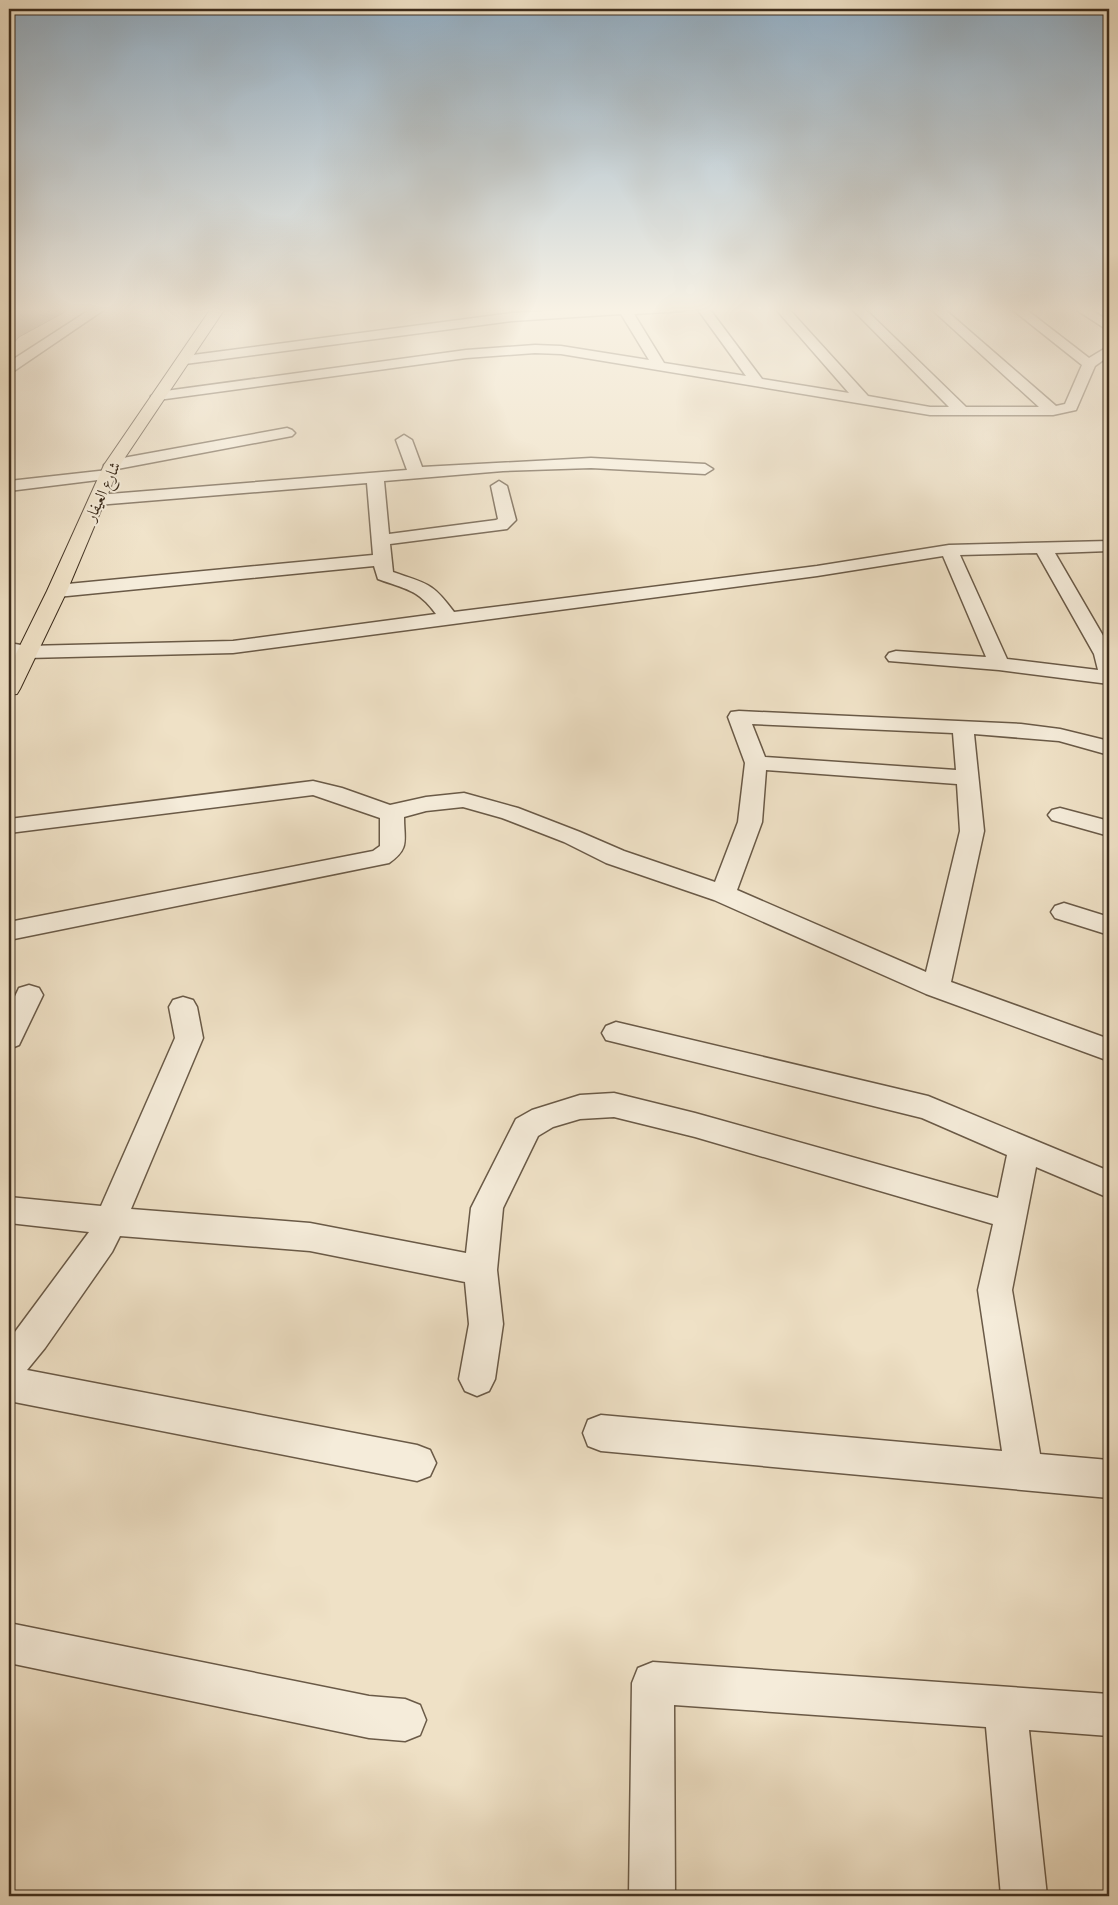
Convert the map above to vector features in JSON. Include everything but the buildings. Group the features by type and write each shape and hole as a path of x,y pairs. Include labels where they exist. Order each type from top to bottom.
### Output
{"main road":[{"name":"شارع العيفار","path":"9,689 18,651 57,591 110,470 158,396"}],"street":[{"path":"838,396 930,411 1053,411 1071,407 1076,396"},
{"path":"859,396 863,400"},
{"path":"947,396 962,411"},
{"path":"1036,396 1053,411"},
{"path":"9,486 110,470 208,446 286,433"},
{"path":"404,440 416,472"},
{"path":"97,500 503,466 592,463 705,469"},
{"path":"374,477 384,575 424,589 432,595 450,618"},
{"path":"380,540 501,525 507,520 499,486"},
{"path":"18,651 233,646 817,571 949,550 1042,546 1109,546"},
{"path":"896,657 999,664 1109,677 1104,654 1042,546"},
{"path":"949,550 999,664"},
{"path":"57,591 382,560"},
{"path":"723,894 750,822 756,763 739,717 963,727 1060,735 1109,748"},
{"path":"936,987 972,831 963,727"},
{"path":"756,763 968,778"},
{"path":"9,826 314,788 342,794 371,808 392,814 401,809 464,800 539,824 615,857 723,894 936,987 1109,1050"},
{"path":"9,931 380,857 392,850 392,814"},
{"path":"1060,815 1109,829"},
{"path":"1064,912 1109,926"},
{"path":"9,1038 29,995"},
{"path":"9,1365 33,1337 101,1242 189,1038 183,1007"},
{"path":"616,1033 928,1108 1109,1185"},
{"path":"477,1378 486,1324 480,1270 487,1208 527,1128 542,1118 580,1107 614,1105 695,1125 1010,1216"},
{"path":"1024,1149 995,1290 1024,1471"},
{"path":"9,1210 110,1221 310,1237 480,1270"},
{"path":"9,1384 417,1463"},
{"path":"601,1433 1109,1479"},
{"path":"9,1643 368,1717 405,1720"},
{"path":"652,1896 653,1683 1109,1715"},
{"path":"1005,1709 1024,1896"}]}
